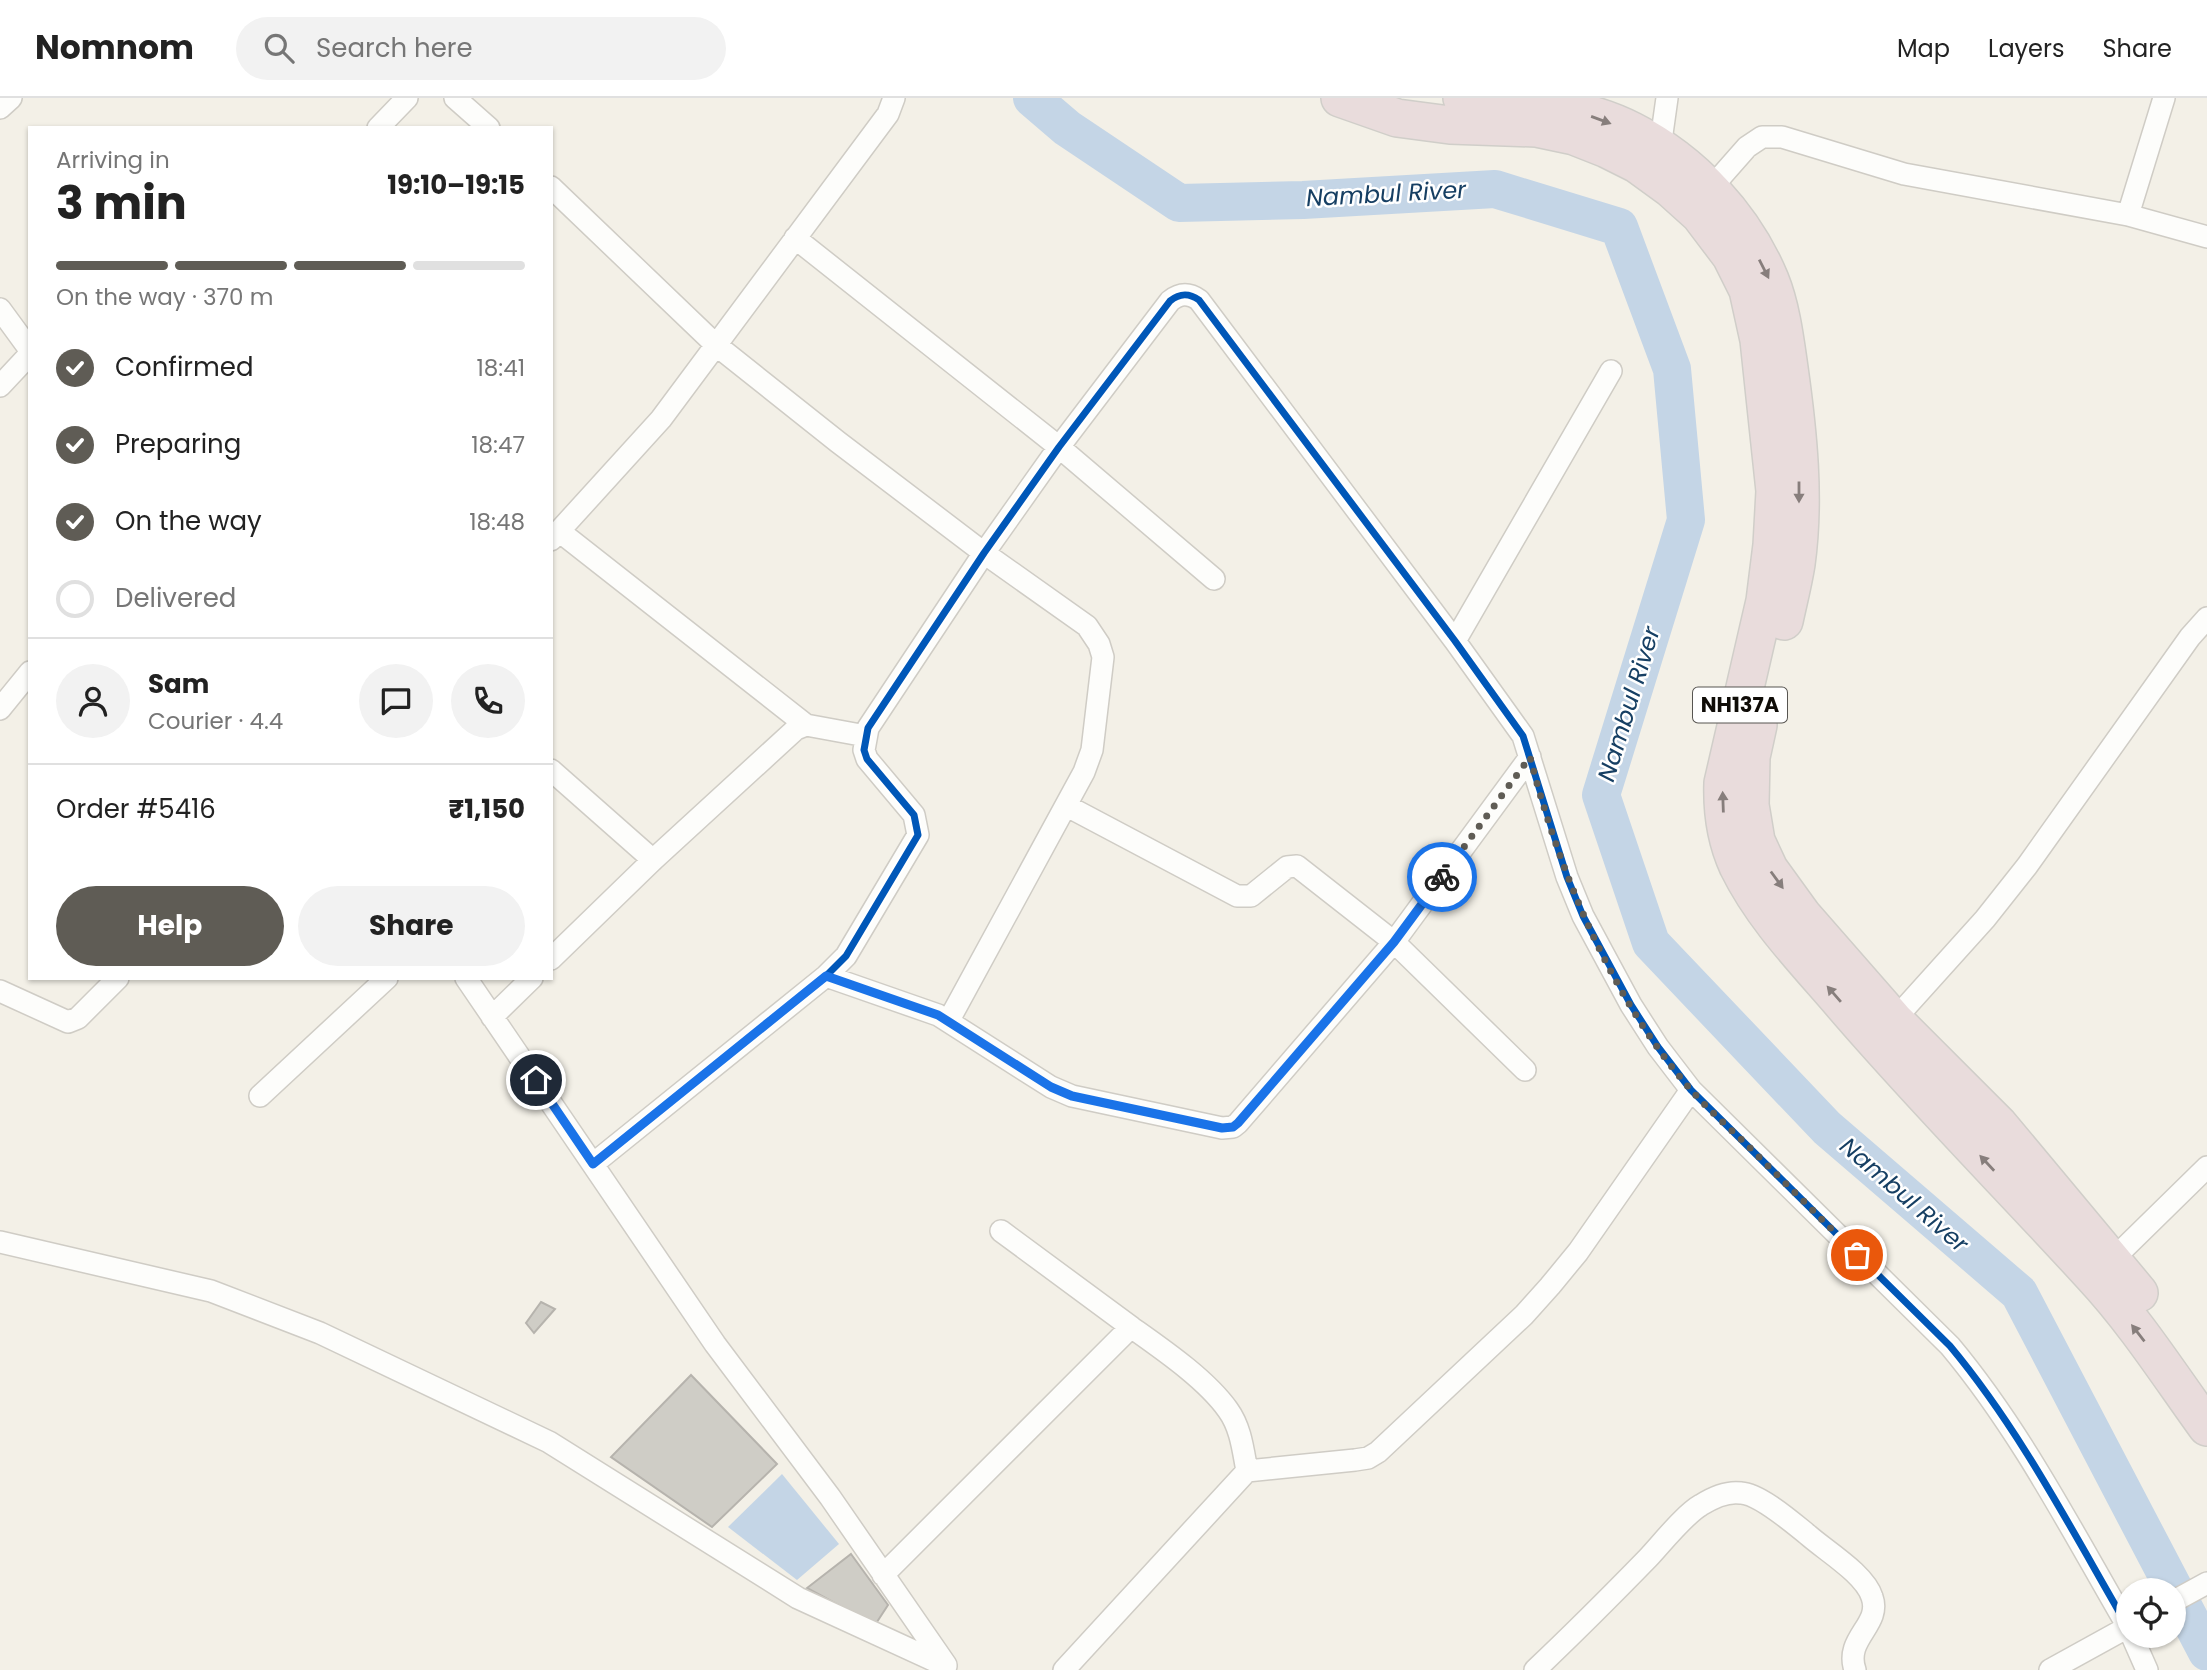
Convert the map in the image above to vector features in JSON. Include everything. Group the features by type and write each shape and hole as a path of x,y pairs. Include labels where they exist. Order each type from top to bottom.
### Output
{"highway":[{"name":"NH137A","path":"1340,98 1396,118 1450,125 1539,110 1574,136 1637,164 1670,188 1700,215 1731,256 1748,290 1759,340 1775,491 1765,601 1723,783 1727,835 1738,866 1770,920 1894,1064 2104,1269 2207,1387"},
{"name":"NH137A","path":"1462,98 1590,116 1631,130 1676,158 1710,189 1731,212 1749,240 1771,281 1785,340 1800,466 1796,564 1751,757 1750,805 1756,841 1769,869 1803,916 1894,1020 1999,1125 2104,1269 2155,1354 2207,1427"}],"street":[{"path":"0,108 11,98"},
{"path":"380,126 408,98"},
{"path":"454,98 487,126"},
{"path":"866,736 806,725 555,536 660,419 891,110 894,98"},
{"path":"1660,148 1667,98"},
{"path":"2128,215 2164,98"},
{"path":"1710,189 1747,147 1762,137 1782,137 1904,174 2128,215 2207,237"},
{"path":"553,189 716,345 838,442 984,552 1087,625 1099,644 1103,657 1092,750 1079,782 949,1020"},
{"path":"795,238 1059,447 1214,579"},
{"path":"593,1164 826,976 846,956 918,835 914,815 867,759 864,750 869,728 984,552 1059,447 1170,301 1176,296 1193,296 1199,300 1455,640 1523,736 1567,877 1583,916 1630,1005 1658,1048 1691,1090 1950,1346 1981,1383 2014,1432 2116,1606"},
{"path":"0,309 28,349"},
{"path":"0,386 28,354"},
{"path":"1455,640 1611,371"},
{"path":"1894,1020 1985,919 2027,866 2190,637 2207,618"},
{"path":"0,709 28,674"},
{"path":"553,957 653,860 796,729 806,725"},
{"path":"826,976 926,1009 949,1020 1051,1087 1072,1096 1222,1128 1233,1127 1394,942 1530,757"},
{"path":"553,772 653,860"},
{"path":"1066,806 1237,896 1251,896 1287,867 1297,866 1394,942 1525,1070"},
{"path":"0,991 68,1022 74,1021 116,980"},
{"path":"260,1096 385,980"},
{"path":"467,980 716,1344 830,1497 947,1668"},
{"path":"492,1017 530,980"},
{"path":"1064,1670 1247,1471 1362,1459 1378,1452 1524,1315 1550,1286 1578,1252 1691,1090"},
{"path":"2104,1269 2207,1167"},
{"path":"1002,1231 1174,1359 1227,1409 1238,1429 1247,1471"},
{"path":"0,1242 211,1291 320,1333 549,1443 798,1598 947,1668"},
{"path":"883,1575 1131,1327"},
{"path":"1535,1670 1590,1618 1699,1505 1726,1493 1754,1496 1803,1531 1867,1584 1874,1600 1872,1618 1853,1647 1852,1660 1856,1670"},
{"path":"2186,1594 2207,1583"},
{"path":"2050,1670 2116,1634"},
{"path":"2137,1648 2147,1670"}],"water":[{"path":"782,1474 839,1544 797,1580 728,1527"}],"building":[{"path":"541,1302 555,1309 534,1333 526,1323"},
{"path":"691,1375 777,1464 712,1527 611,1457"},
{"path":"851,1554 888,1605 875,1625 807,1588"}],"waterway":[{"name":"Nambul River","path":"1032,98 1067,128 1179,203 1303,200 1495,189 1619,227 1672,369 1686,520 1601,795 1651,943 1827,1128 2019,1293 2207,1652"}],"cycle path":[{"path":"593,1164 826,976 846,956 918,835 914,815 867,759 864,750 868,728 984,553 1059,447 1170,301 1181,295 1192,296 1199,300 1523,736 1567,877 1583,916 1631,1005 1658,1047 1691,1090 1950,1346 2023,1447 2116,1606"}],"way so far":[{"path":"1442,877 1530,757 1567,877 1583,916 1630,1005 1658,1048 1691,1090 1857,1255"}],"route":[{"path":"536,1080 593,1164 826,976 926,1009 949,1020 1051,1087 1072,1096 1222,1128 1233,1127 1394,942 1442,877"}]}
